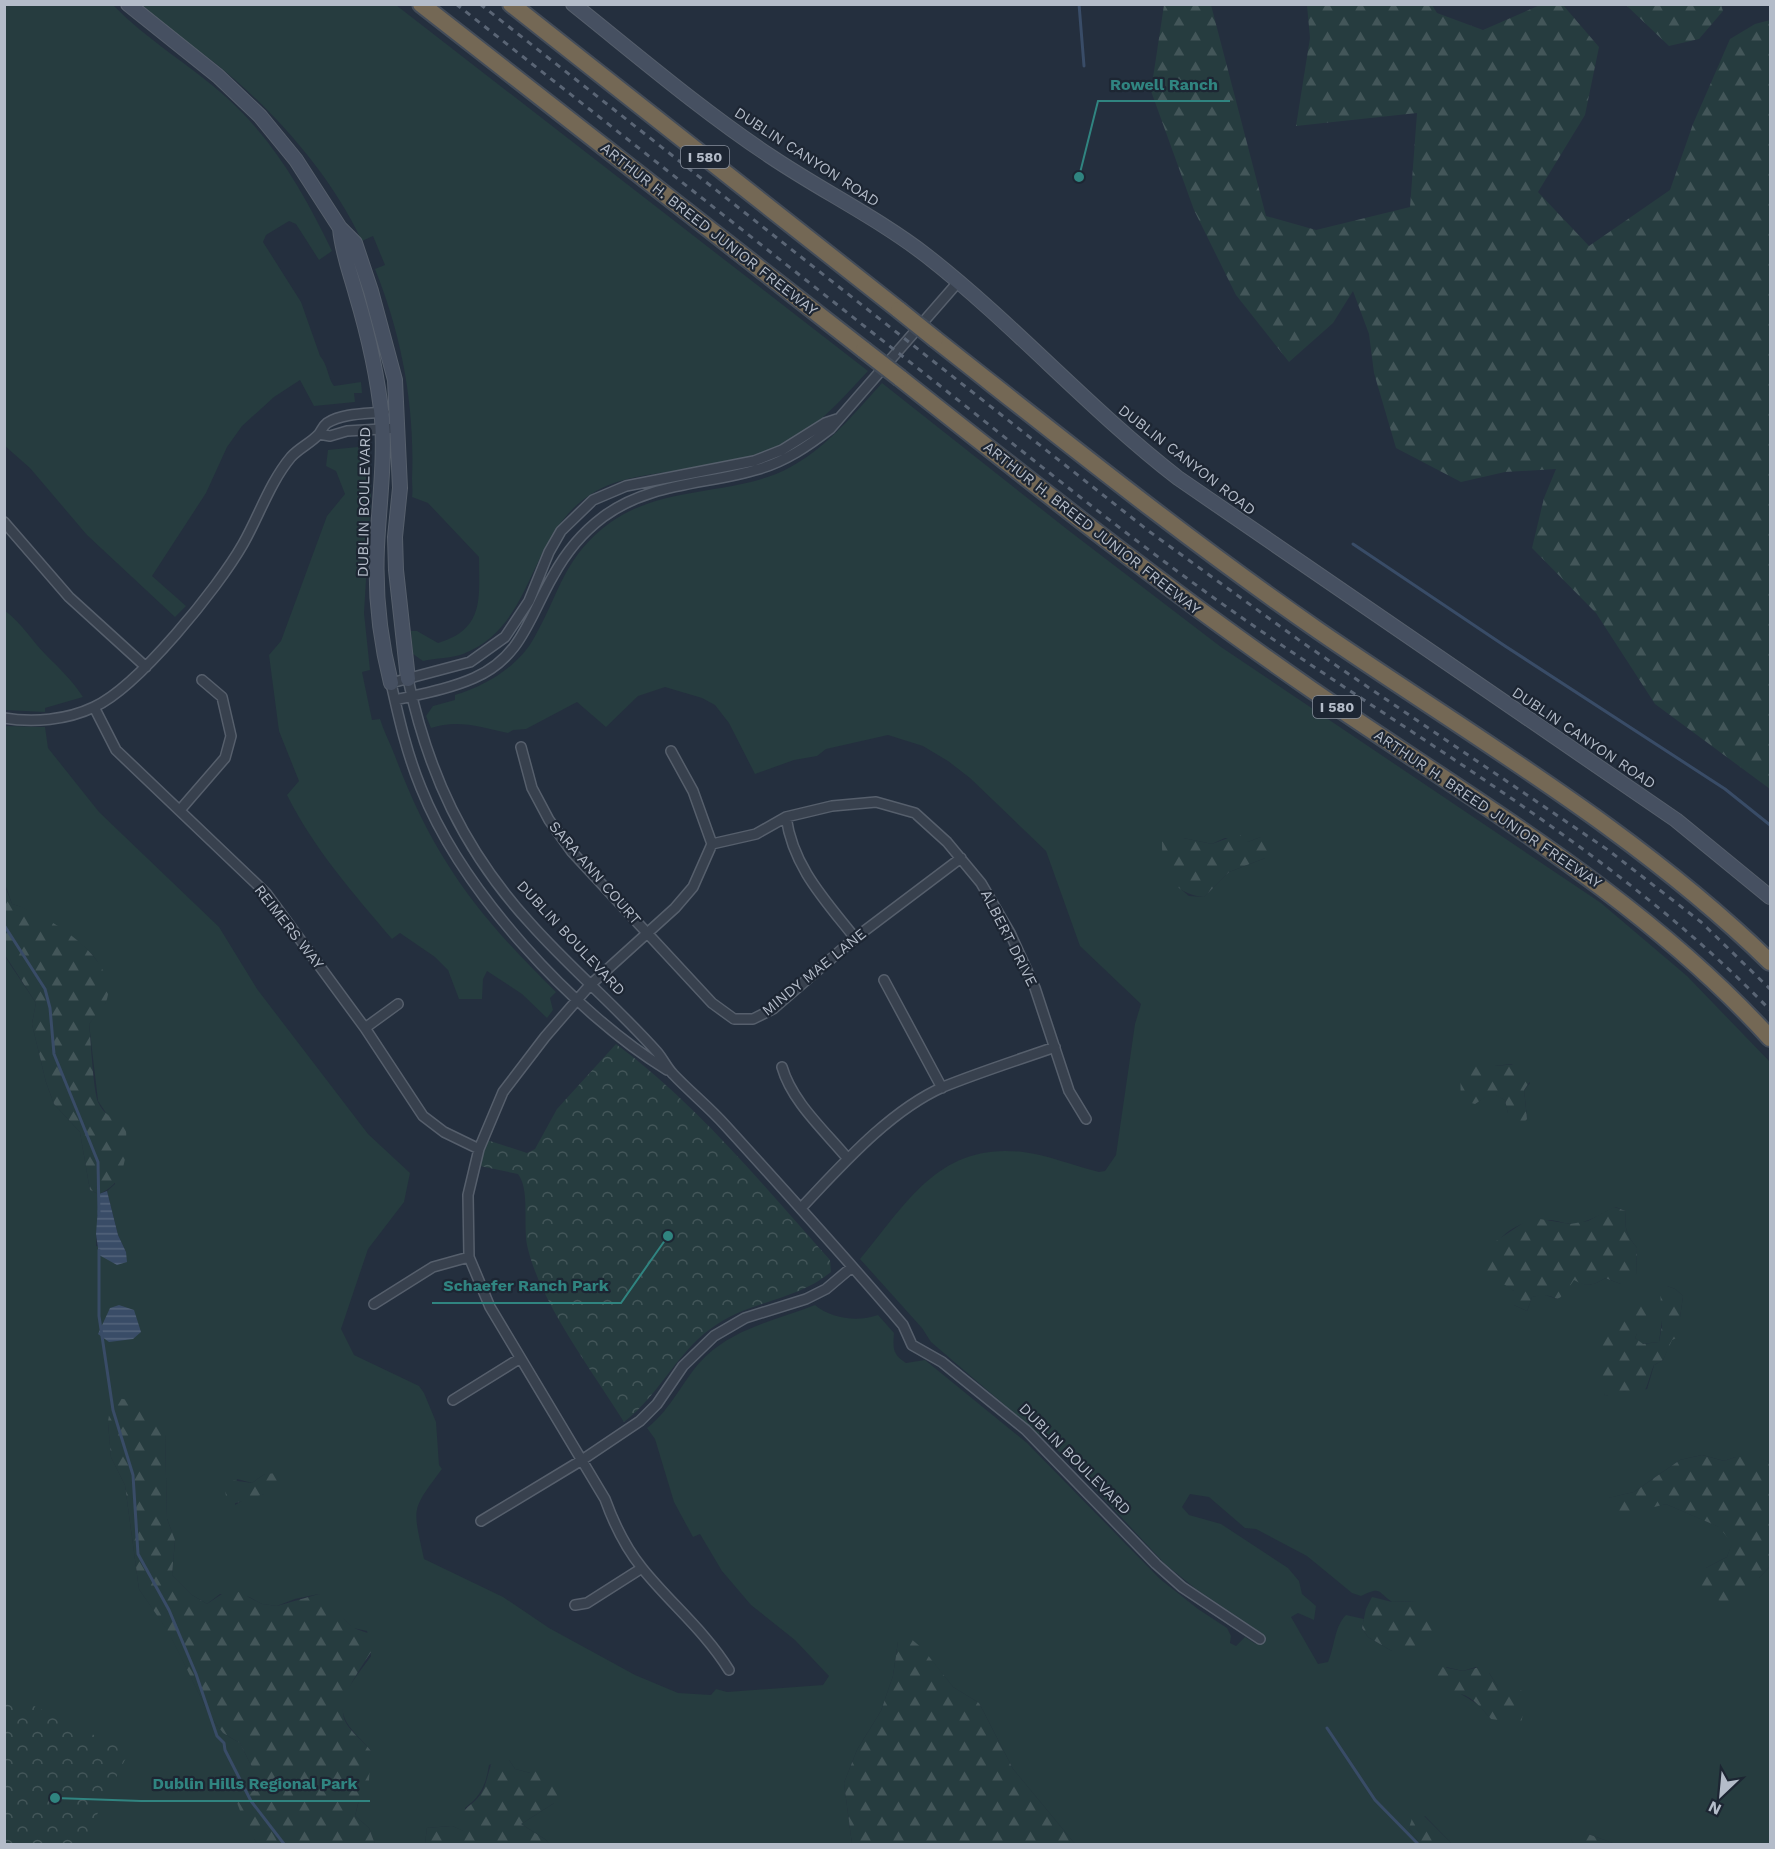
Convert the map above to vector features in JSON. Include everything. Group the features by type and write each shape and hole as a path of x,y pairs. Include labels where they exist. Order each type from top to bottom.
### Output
{"highway":[{"name":"ARTHUR H. BREED JUNIOR FREEWAY","path":"422,4 1189,603 1620,900 1707,975 1770,1038"},
{"name":"I 580","path":"511,4 1119,484 1253,584 1632,843 1716,911 1770,962"}],"main road":[{"name":"DUBLIN BOULEVARD","path":"128,4 218,76 255,111 304,171 340,228 355,243 372,291 391,360 398,411 400,488 395,537 396,570 408,679"},
{"name":"DUBLIN CANYON ROAD","path":"573,4 730,128 902,238 958,281 1102,415 1178,477 1676,820 1770,897"},
{"name":"DUBLIN BOULEVARD","path":"340,228 342,249 357,296 371,354 381,412 378,585 385,659 391,683"}],"street":[{"path":"395,700 475,678 508,654 532,622 552,577 565,557 603,517 638,498 661,489 762,469 810,445 830,429 958,281"},
{"path":"4,718 37,720 64,717 94,707 122,688 146,667 190,615 242,546 279,474 292,455 319,434 325,424 345,416 398,411"},
{"path":"391,683 470,662 505,637 529,601 549,552 561,531 593,501 626,486 754,461 782,450 825,423 837,419"},
{"path":"319,434 330,436 347,430 399,428"},
{"path":"4,522 69,597 146,667"},
{"name":"DUBLIN BOULEVARD","path":"408,679 430,761 465,838 490,875 528,922 651,1046 672,1073"},
{"path":"180,810 225,758 231,736 222,697 202,680"},
{"name":"DUBLIN BOULEVARD","path":"391,683 406,747 421,790 449,843 491,905 520,940 578,999 625,1040 672,1073 713,1112 903,1325 912,1346 942,1362 1026,1430 1156,1564 1182,1587 1260,1639"},
{"name":"REIMERS WAY","path":"94,707 116,750 266,893 365,1028 423,1116 444,1132 479,1149"},
{"name":"SARA ANN COURT","path":"520,747 532,788 549,820 572,852 646,932"},
{"path":"671,751 693,792 712,844 693,887 675,908 646,932 590,986 503,1092 479,1149 468,1195 469,1257 490,1307 519,1359 582,1460 604,1499 616,1530 642,1568 715,1647 729,1670"},
{"name":"ALBERT DRIVE","path":"712,844 756,834 786,817 832,806 876,802 915,813 961,858 981,883 1010,933 1035,988 1069,1091 1086,1119"},
{"path":"786,817 795,854 818,892 855,938"},
{"name":"MINDY MAE LANE","path":"646,932 712,1004 734,1018 753,1019 773,1009 855,938 961,858"},
{"path":"884,980 942,1088"},
{"path":"365,1028 398,1004"},
{"path":"801,1208 848,1159 892,1120 942,1088 1055,1047"},
{"path":"782,1067 786,1081 804,1107 848,1159"},
{"path":"374,1304 433,1267 469,1257"},
{"path":"481,1521 582,1460 646,1416 683,1366 714,1336 745,1318 806,1299 826,1289 852,1267"},
{"path":"453,1400 519,1359"},
{"path":"575,1605 587,1603 642,1568"}],"green space":[{"path":"5,4 113,5 140,30 226,97 259,131 287,169 332,251 319,260 296,224 289,221 266,235 263,242 301,302 332,383 334,386 361,382 362,393 354,393 355,402 314,406 300,380 274,397 242,426 227,447 206,493 152,576 186,606 175,617 87,535 30,468 5,446"},
{"path":"140,5 396,5 868,371 818,422 782,445 751,456 652,474 608,485 598,490 574,507 557,528 520,599 506,621 488,640 463,654 423,661 413,654 411,631 417,631 438,643 453,637 464,629 472,620 476,610 479,557 428,503 412,497 411,425 405,372 393,320 375,269 385,265 373,236 362,241 349,216 318,169 282,125 262,105 220,67"},
{"path":"1164,5 1211,5 1266,216 1316,230 1410,207 1417,113 1296,126 1310,38 1307,5 1432,5 1437,13 1483,30 1540,5 1563,5 1599,47 1585,115 1538,192 1589,246 1670,190 1693,124 1730,39 1755,24 1770,20 1770,789 1655,704 1596,613 1532,548 1544,498 1556,469 1505,472 1461,482 1396,448 1374,373 1369,334 1353,291 1333,323 1289,362 1236,295 1194,210 1151,91"},
{"path":"1626,5 1721,5 1723,11 1699,39 1669,46"},
{"path":"882,383 1221,647 1601,903 1687,976 1770,1062 1770,1463 1758,1457 1736,1457 1724,1461 1702,1455 1680,1460 1634,1492 1609,1498 1647,1508 1666,1504 1720,1527 1733,1542 1727,1557 1706,1568 1759,1578 1770,1566 1770,1844 1615,1844 1588,1834 1571,1839 1574,1844 1452,1844 1425,1816 1409,1828 1420,1844 1075,1844 1013,1769 979,1703 953,1687 923,1650 898,1642 893,1676 881,1711 857,1750 844,1783 852,1844 549,1844 521,1824 554,1803 530,1773 515,1769 509,1760 489,1765 482,1790 465,1808 467,1833 452,1826 427,1828 425,1844 375,1844 369,1828 355,1816 371,1751 352,1730 343,1714 345,1696 371,1656 367,1631 353,1628 319,1594 277,1606 262,1604 249,1597 220,1594 207,1604 192,1595 172,1575 175,1540 167,1519 165,1435 108,1422 111,1457 125,1485 139,1589 169,1632 210,1716 223,1733 240,1743 252,1767 252,1780 236,1800 257,1844 5,1844 4,955 36,1003 32,1024 46,1082 54,1104 80,1132 90,1190 99,1194 96,1246 126,1252 118,1235 107,1191 115,1184 108,1116 98,1101 89,1024 106,1002 102,974 99,965 86,948 47,920 12,904 5,884 5,726 45,727 48,748 99,812 219,927 257,989 368,1134 410,1173 404,1202 368,1249 341,1329 354,1355 419,1386 436,1422 439,1465 442,1469 419,1503 416,1519 424,1559 503,1597 549,1628 635,1675 678,1693 711,1695 716,1689 727,1692 823,1685 829,1676 795,1640 751,1605 722,1571 700,1534 693,1537 674,1502 655,1439 647,1428 664,1411 698,1365 718,1346 758,1325 815,1305 822,1310 845,1318 854,1319 878,1315 894,1333 894,1347 898,1357 906,1363 925,1360 1027,1443 1160,1579 1227,1628 1231,1636 1230,1643 1236,1646 1245,1637 1256,1644 1263,1634 1196,1589 1165,1564 1064,1456 931,1342 922,1328 860,1259 893,1217 928,1181 947,1167 969,1157 994,1151 1023,1152 1099,1172 1105,1171 1116,1155 1135,1024 1141,1004 1080,946 1046,851 970,778 948,761 923,746 888,735 826,749 817,756 794,760 755,774 729,723 715,705 702,698 665,687 638,696 606,727 577,702 526,729 513,730 508,733 460,724 431,728 426,716 433,706 455,700 455,695 489,681 519,658 534,638 573,562 595,535 611,522 650,503 755,481 792,466 821,446","holes":["1261,837 1265,858 1229,872 1204,897 1189,896 1176,885 1183,838 1212,844 1225,838 1248,842","1512,1064 1530,1083 1524,1090 1527,1119 1508,1113 1505,1100 1492,1092 1475,1104 1495,1066","1615,1207 1626,1211 1627,1231 1637,1248 1636,1274 1621,1284 1605,1278 1590,1284 1574,1279 1557,1299 1543,1294 1532,1297 1527,1311 1514,1305 1514,1291 1484,1268 1488,1257 1500,1239 1517,1227 1537,1221 1552,1220 1569,1224 1589,1220","1667,1286 1675,1289 1683,1296 1680,1317 1663,1360 1654,1365 1647,1389 1616,1392 1605,1396 1601,1353 1638,1330 1635,1338 1642,1344 1659,1342","265,1474 264,1494 248,1497 235,1505 237,1479 252,1483","1190,1494 1209,1497 1245,1528 1256,1529 1307,1556 1352,1593 1361,1596 1376,1591 1392,1602 1417,1601 1392,1651 1368,1637 1362,1628 1364,1619 1346,1615 1337,1631 1328,1662 1318,1664 1291,1617 1298,1613 1314,1620 1316,1606 1302,1594 1299,1581 1288,1568 1221,1524 1189,1515 1182,1507","1446,1667 1463,1671 1476,1667 1489,1673 1498,1687 1514,1687 1491,1719 1479,1705 1461,1694"]},
{"path":"358,447 359,456 369,455 371,496 364,613 370,670 362,672 372,720 380,719 410,792 442,856 481,911 556,992 550,998 553,1010 547,1018 522,994 487,971 483,979 482,999 459,999 448,970 435,957 400,933 392,939 363,905 309,834 287,795 299,781 279,731 269,655 281,641 327,516 345,494 336,471 326,466 328,450"},
{"path":"4,610 21,626 83,697 45,708 45,712 5,710"},
{"path":"1239,834 1248,842 1261,837 1272,839 1273,851 1265,858 1229,872 1204,897 1183,891 1170,878 1164,861 1162,839 1183,838 1212,844"},
{"path":"4,884 12,904 43,917 77,940 103,970 108,986 105,1005 89,1024 93,1076 100,1106 110,1117 126,1127 126,1147 120,1175 115,1183 99,1194 90,1190 80,1132 54,1104 46,1082 32,1024 36,1003 5,955"},
{"path":"616,1044 646,1067 728,1146 830,1260 831,1272 804,1289 733,1315 705,1333 692,1345 649,1398 624,1422 568,1336 533,1267 527,1245 522,1180 518,1174 480,1166 487,1140 527,1153 535,1149 557,1109"},
{"path":"1478,1058 1495,1066 1528,1063 1538,1070 1524,1090 1527,1119 1520,1127 1511,1127 1505,1100 1492,1093 1475,1104 1461,1100 1461,1081 1464,1069 1467,1064"},
{"path":"1614,1207 1626,1211 1627,1231 1637,1248 1636,1274 1633,1284 1621,1284 1605,1278 1590,1285 1574,1280 1559,1298 1541,1295 1532,1297 1527,1311 1514,1305 1514,1291 1502,1283 1486,1287 1478,1279 1490,1248 1496,1241 1523,1223 1534,1218 1570,1224 1588,1221"},
{"path":"1667,1286 1683,1296 1680,1317 1687,1324 1683,1335 1672,1340 1663,1360 1654,1365 1647,1386 1641,1395 1631,1399 1626,1391 1605,1396 1601,1382 1601,1351 1610,1323 1618,1312 1631,1304 1646,1301 1649,1307 1648,1317 1635,1338 1643,1344 1659,1342 1662,1326 1660,1288"},
{"path":"117,1398 135,1401 154,1413 165,1435 167,1519 175,1540 172,1575 192,1595 207,1604 231,1588 262,1604 277,1606 319,1594 330,1601 353,1627 379,1638 348,1691 343,1713 346,1723 371,1751 368,1794 358,1803 355,1816 369,1828 375,1844 257,1844 242,1816 233,1792 252,1780 252,1767 240,1743 223,1733 210,1716 169,1633 139,1589 125,1485 111,1457 108,1422 110,1408"},
{"path":"1702,1455 1724,1461 1736,1457 1759,1457 1770,1463 1770,1566 1735,1604 1715,1599 1700,1584 1706,1568 1727,1557 1732,1543 1719,1527 1666,1504 1623,1515 1610,1515 1600,1508 1608,1498 1634,1492 1680,1460"},
{"path":"277,1473 282,1480 277,1490 227,1504 225,1489 230,1480 252,1483 265,1474"},
{"path":"1372,1597 1392,1602 1417,1601 1436,1623 1440,1633 1431,1645 1392,1651 1368,1637 1362,1628 1366,1609"},
{"path":"903,1632 923,1649 953,1687 979,1703 1013,1769 1075,1844 852,1844 844,1783 857,1750 881,1711 893,1676 898,1642"},
{"path":"1488,1665 1489,1673 1498,1687 1514,1687 1522,1691 1525,1705 1521,1723 1491,1719 1470,1698 1457,1693 1440,1693 1432,1690 1430,1675 1437,1666 1463,1671"},
{"path":"5,1692 129,1752 82,1844 5,1844"},
{"path":"497,1754 509,1760 515,1769 530,1773 543,1767 560,1775 564,1787 554,1803 521,1824 549,1844 425,1844 427,1828 452,1826 466,1832 461,1817 483,1790 491,1764"},
{"path":"1413,1815 1424,1816 1452,1844 1420,1844 1409,1828"},
{"path":"1575,1833 1588,1834 1615,1844 1574,1844 1570,1838"}],"water":[{"path":"107,1191 118,1235 126,1252 127,1262 117,1265 99,1255 96,1234 99,1194"},
{"path":"119,1305 134,1310 141,1332 133,1339 109,1342 98,1334 110,1308"}],"waterway":[{"path":"1079,4 1084,66"},
{"path":"1353,544 1725,789 1770,825"},
{"path":"4,925 45,989 50,1008 54,1054 98,1162 99,1214"},
{"path":"99,1250 99,1316 113,1410 133,1475 138,1554 169,1610 196,1674 217,1736 224,1743 225,1750 251,1801 284,1844"},
{"path":"1327,1728 1375,1800 1418,1844"}],"railway":[{"path":"456,4 1060,482 1167,563 1275,641 1496,788 1639,892 1706,949 1770,1010"},
{"path":"480,4 1150,532 1303,643 1608,850 1701,922 1770,989"}],"place":[{"name":"Rowell Ranch","path":"1079,177"},
{"name":"Schaefer Ranch Park","path":"668,1236"},
{"name":"Dublin Hills Regional Park","path":"55,1798"}]}
